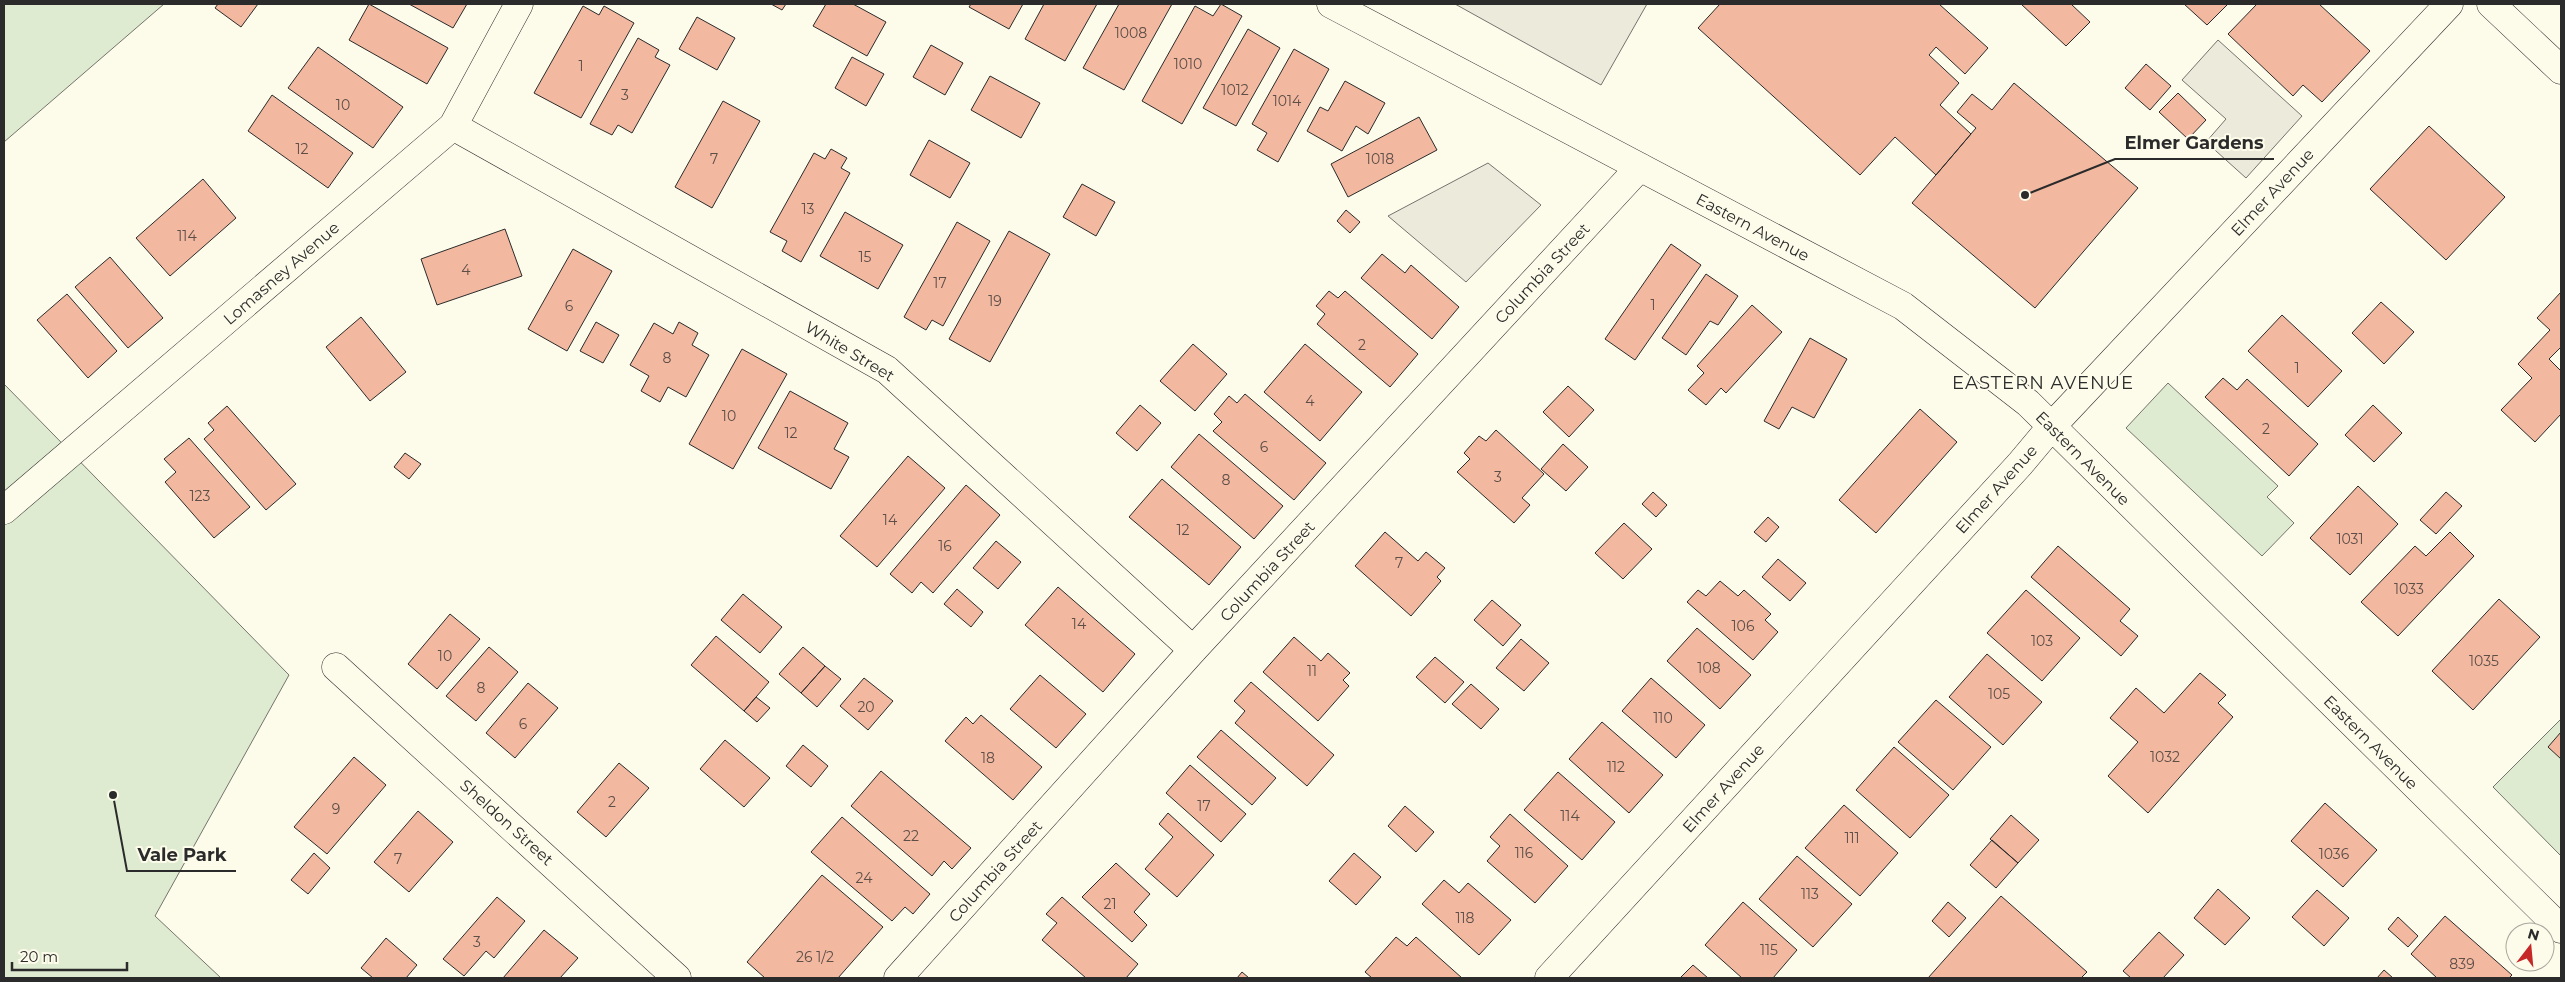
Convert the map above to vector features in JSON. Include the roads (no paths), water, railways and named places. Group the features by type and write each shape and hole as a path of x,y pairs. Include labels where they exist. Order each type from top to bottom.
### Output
{"street":[{"name":"Lomasney Avenue","path":"4,510 453,126 519,4"},
{"name":"Eastern Avenue","path":"1331,4 1903,306 2028,403 2561,929"},
{"name":"Elmer Avenue","path":"1549,978 2006,479 2051,427 2449,4"},
{"path":"2491,4 2561,70"},
{"name":"White Street","path":"453,126 887,370 1193,650"},
{"name":"Columbia Street","path":"898,978 1193,650 1640,167"},
{"name":"Sheldon Street","path":"336,667 677,978"}],"place":[{"name":"Elmer Gardens","path":"2025,195"},
{"name":"Vale Park","path":"113,795"}],"district":[{"name":"EASTERN AVENUE","path":"2043,383"}]}
